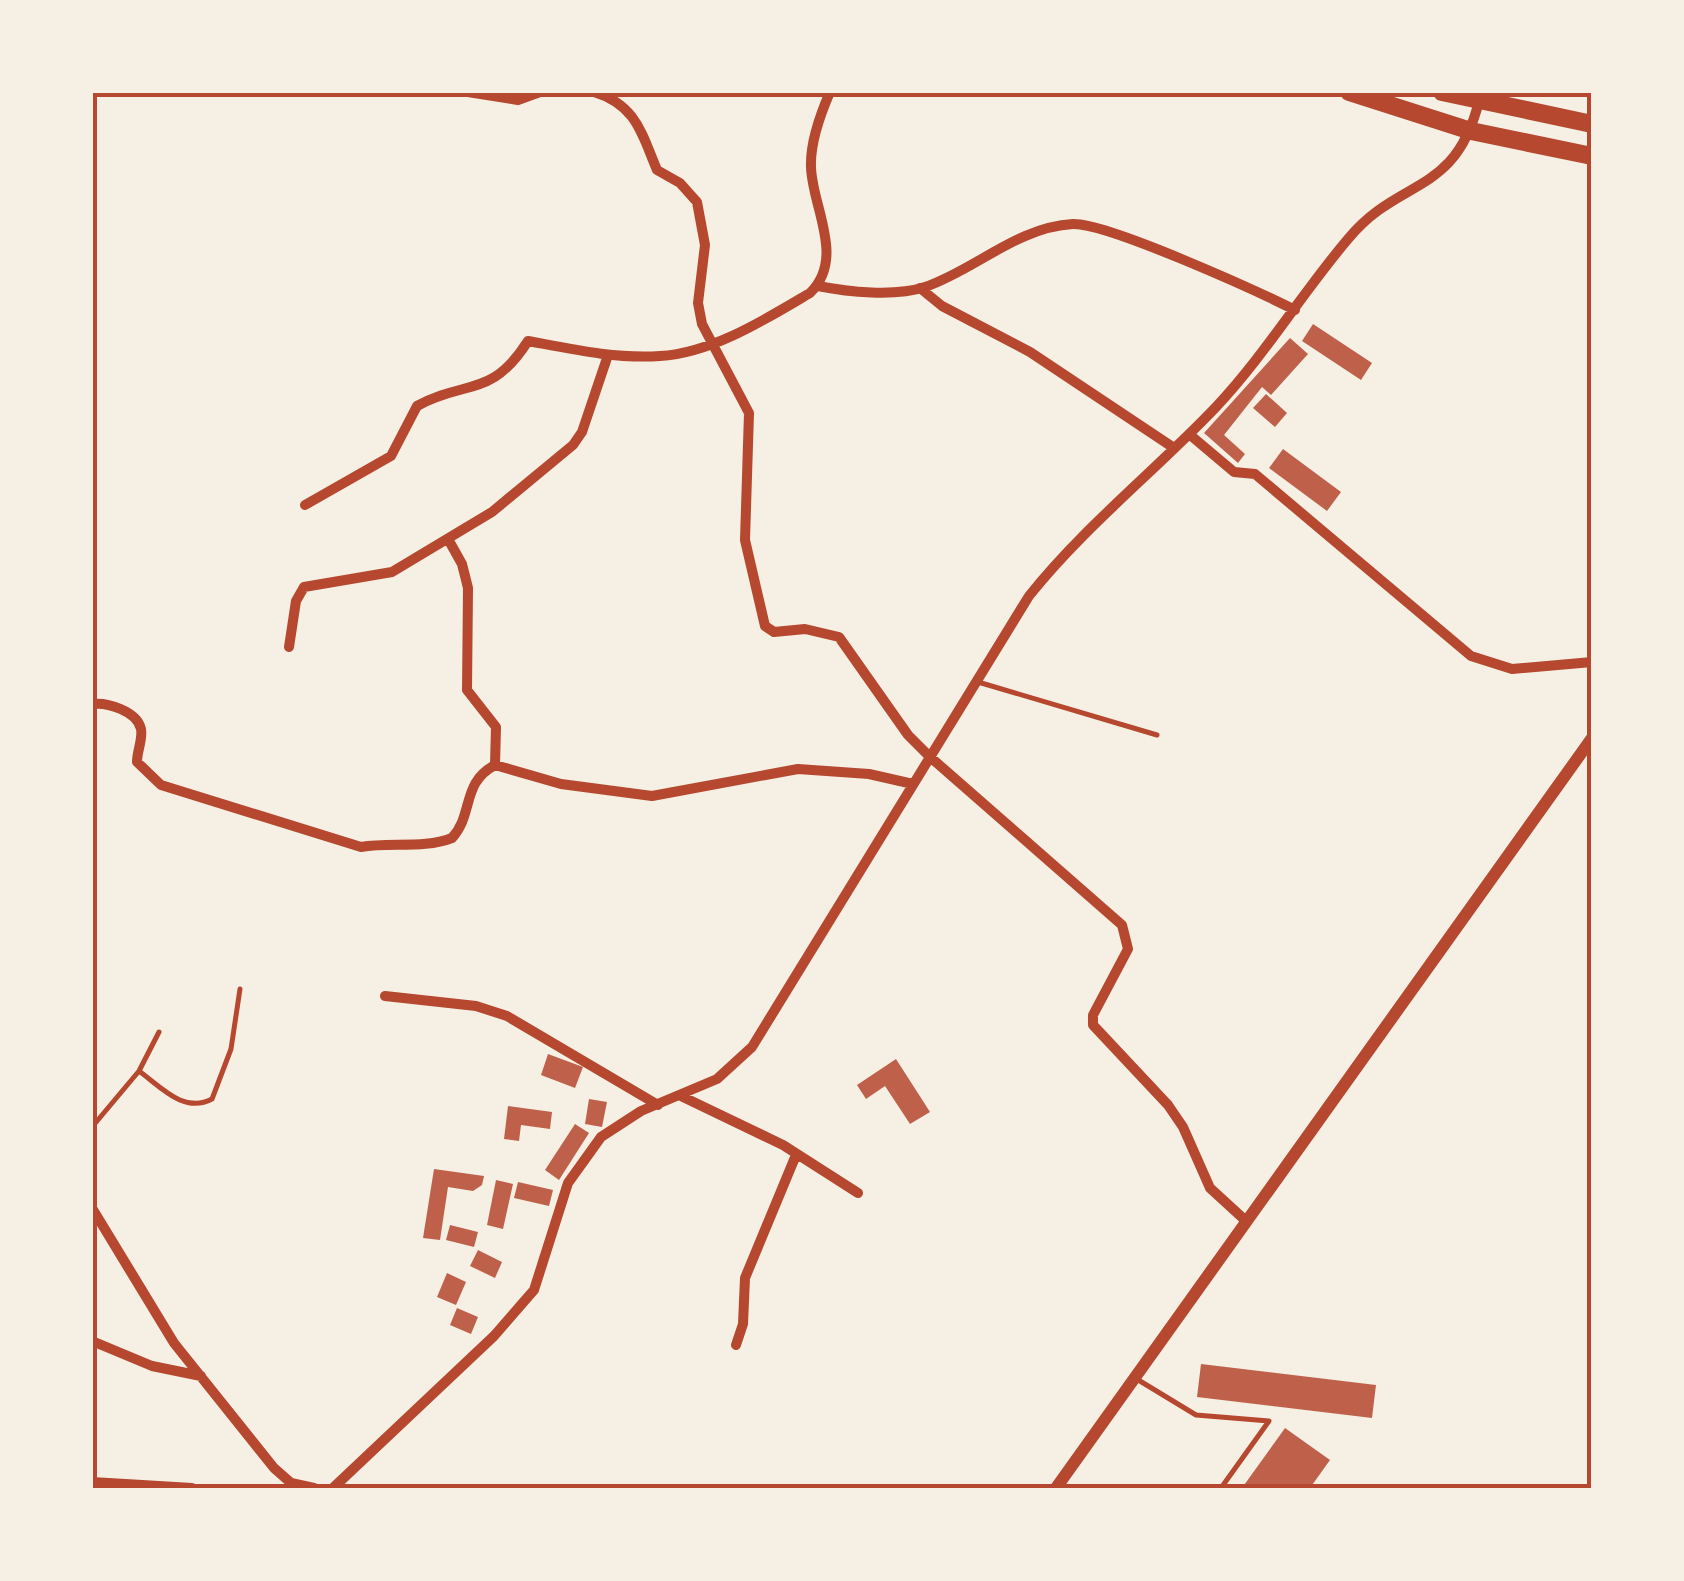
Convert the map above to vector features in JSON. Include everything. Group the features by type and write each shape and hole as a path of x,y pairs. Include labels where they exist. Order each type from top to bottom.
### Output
{"highway":[{"path":"1349,92 1471,131 1592,156"},
{"path":"1442,92 1480,97 1592,124"}],"street":[{"path":"468,92 518,100 540,92"},
{"path":"594,92 628,109 646,136 657,170 680,182 697,202 705,244 698,302 709,343 749,413 745,540 765,626 774,632 804,630 839,637 908,734 929,756 1122,926 1128,949 1094,1014 1093,1026 1168,1105 1183,1127 1210,1188 1246,1221"},
{"path":"818,286 826,229 810,171 812,150 830,92"},
{"path":"333,1488 371,1448 453,1377 534,1290 577,1166 613,1127 717,1079 761,1036 975,681 1046,575 1249,368 1349,237 1457,158 1471,131 1480,97"},
{"path":"306,505 391,456 416,406 493,381 515,362 528,341 608,355 665,356 709,343 787,307 818,286 893,292 920,288 1015,240 1078,224 1177,259 1294,310"},
{"path":"920,288 942,306 1030,352 1174,448"},
{"path":"289,647 298,596 309,584 392,572 492,512 572,445 582,432 608,355"},
{"path":"1188,434 1234,472 1255,474 1471,656 1512,669 1592,662"},
{"path":"92,704 110,704 138,722 142,732 138,762 160,784 362,847 382,843 425,845 452,838 461,825 470,788 495,765 496,726 470,697 465,682 468,588 462,564 448,538"},
{"path":"1056,1488 1592,738"},
{"path":"495,765 561,784 652,796 798,769 868,774 912,784"},
{"path":"386,996 476,1006 507,1016 658,1104"},
{"path":"681,1096 796,1155 858,1193"},
{"path":"736,1345 743,1324 745,1278 796,1155"},
{"path":"92,1208 174,1342 274,1468 292,1482 314,1488"},
{"path":"92,1342 152,1366 201,1376"},
{"path":"92,1482 192,1488"}],"lane":[{"path":"975,681 1156,735"},
{"path":"139,1071 183,1104 203,1104 212,1099 231,1049 240,989"},
{"path":"92,1127 139,1071 159,1032"},
{"path":"1134,1378 1196,1415 1269,1421 1221,1488"}],"building":[{"path":"1313,324 1372,363 1361,380 1302,341"},
{"path":"1290,338 1308,354 1271,395 1262,387 1224,435 1245,454 1238,463 1204,433"},
{"path":"1266,394 1287,413 1275,427 1253,408"},
{"path":"1283,449 1341,492 1327,511 1269,468"},
{"path":"548,1054 583,1067 575,1088 541,1075"},
{"path":"896,1059 930,1112 910,1124 885,1086 866,1099 857,1085"},
{"path":"589,1099 607,1102 602,1127 585,1124"},
{"path":"508,1106 552,1112 550,1129 521,1125 519,1141 504,1139"},
{"path":"575,1124 589,1133 559,1180 545,1170"},
{"path":"434,1169 484,1176 482,1185 473,1191 448,1187 440,1240 423,1238"},
{"path":"496,1180 513,1184 503,1229 487,1225"},
{"path":"518,1182 553,1190 549,1206 514,1198"},
{"path":"450,1225 478,1232 474,1247 446,1240"},
{"path":"478,1250 502,1262 495,1278 470,1266"},
{"path":"447,1273 466,1282 456,1305 437,1297"},
{"path":"457,1308 478,1317 471,1334 450,1325"},
{"path":"1201,1364 1376,1385 1372,1418 1197,1397"},
{"path":"1285,1428 1330,1460 1310,1488 1242,1488"}]}
